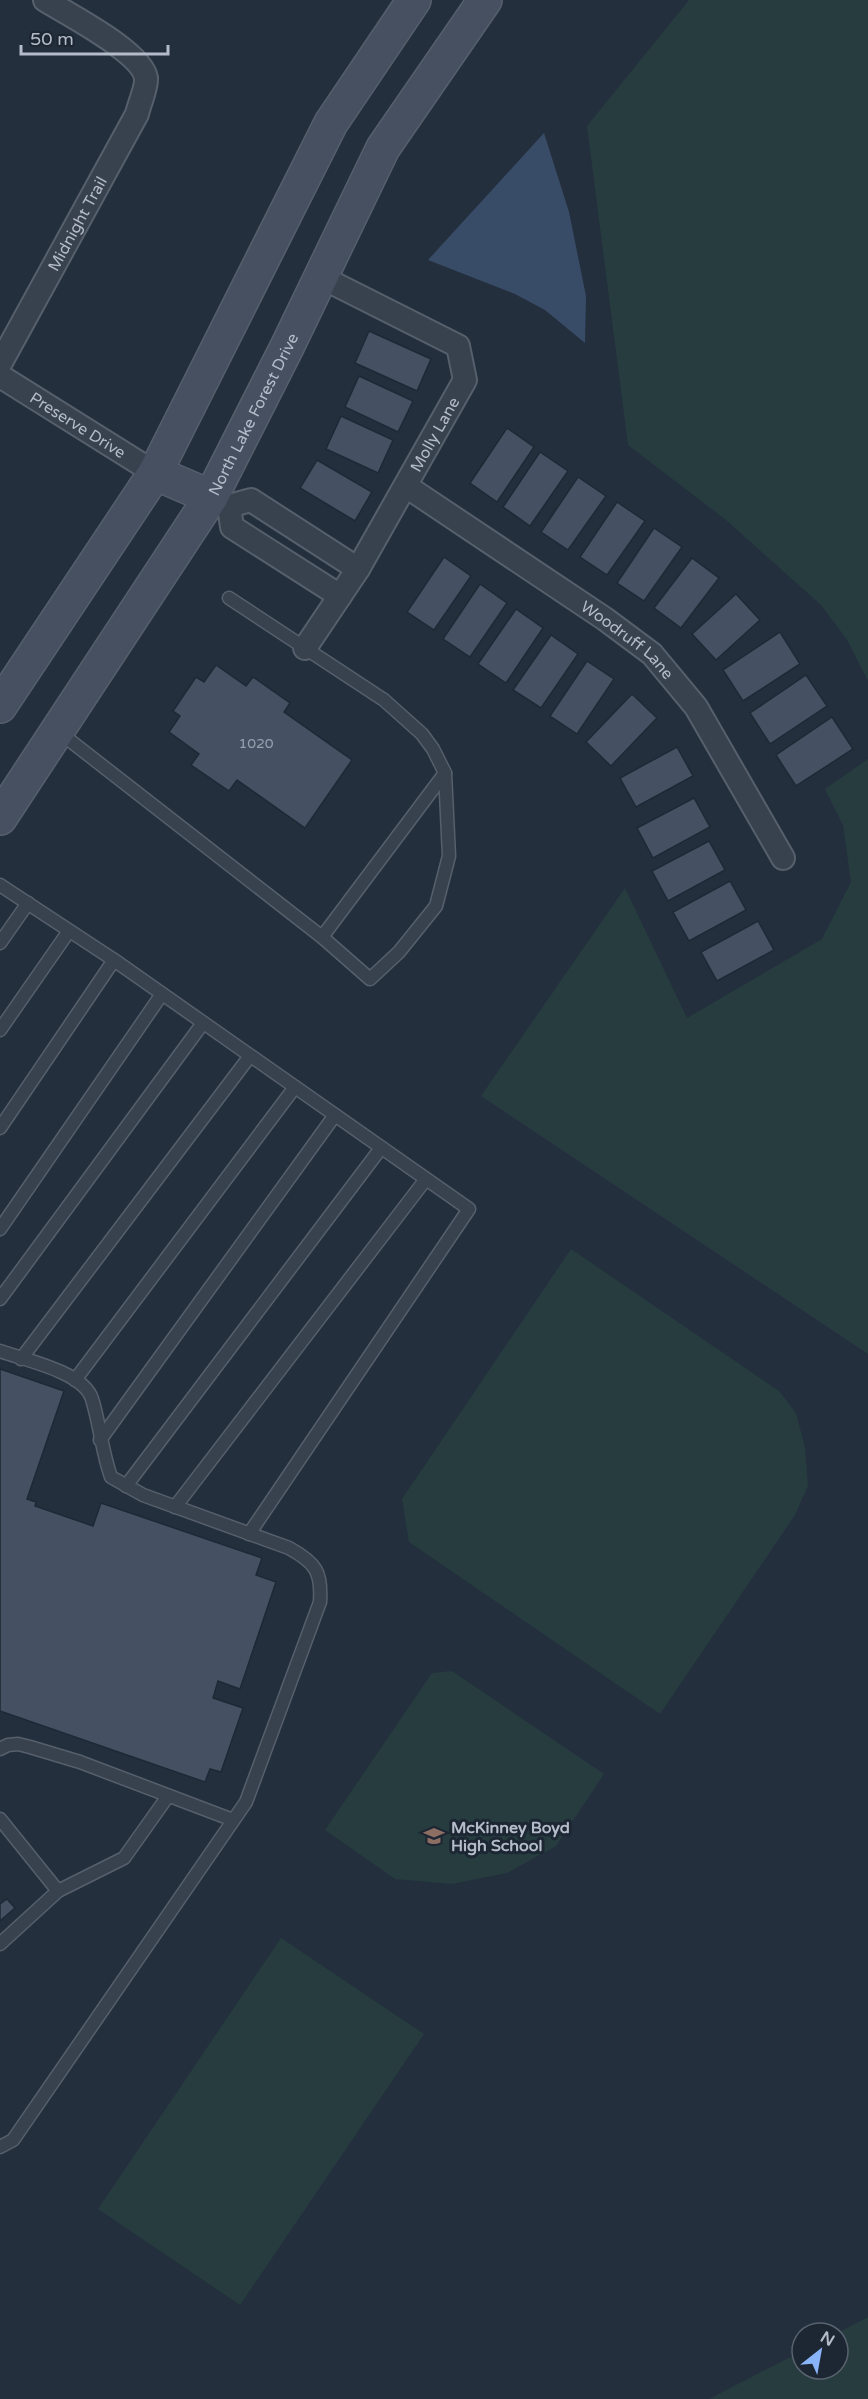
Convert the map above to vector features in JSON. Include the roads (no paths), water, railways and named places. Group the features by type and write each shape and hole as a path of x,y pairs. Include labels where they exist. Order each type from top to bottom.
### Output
{"main road":[{"path":"0,706 155,473 331,123 414,0"},
{"name":"North Lake Forest Drive","path":"0,818 220,501 383,148 485,0"},
{"path":"155,473 220,501"}],"street":[{"name":"Midnight Trail","path":"0,364 137,114 147,80 141,65 127,51 45,0"},
{"name":"Molly Lane","path":"305,648 358,569 465,380 459,346 321,278"},
{"name":"Preserve Drive","path":"0,376 155,473"},
{"name":"Woodruff Lane","path":"406,486 652,654 696,707 783,858"},
{"path":"340,596 232,527 220,501 250,500 358,569"}],"lane":[{"path":"58,732 322,937 370,979 399,952 436,906 449,856 445,773 433,749 415,727 384,700 229,598"},
{"path":"322,937 445,773"},
{"path":"0,885 114,960 469,1209 249,1534"},
{"path":"0,943 28,903"},
{"path":"0,1030 69,931"},
{"path":"0,1128 114,960"},
{"path":"0,1229 162,994"},
{"path":"0,1299 203,1023"},
{"path":"21,1359 250,1056"},
{"path":"75,1380 295,1087"},
{"path":"100,1440 335,1115"},
{"path":"126,1486 381,1148"},
{"path":"175,1507 426,1179"},
{"path":"0,1351 60,1372 84,1385 92,1398 100,1440 111,1477 143,1495 300,1554 313,1566 322,1580 320,1602 246,1802 13,2140 0,2147"},
{"path":"0,1749 18,1744 30,1746 80,1762 233,1820"},
{"path":"0,1944 58,1892 124,1858 168,1796"},
{"path":"0,1819 58,1892"}],"water":[{"path":"544,133 569,212 586,296 585,343 545,310 515,294 428,260"}],"place":[{"name":"McKinney Boyd High School","path":"434,1836"}]}
